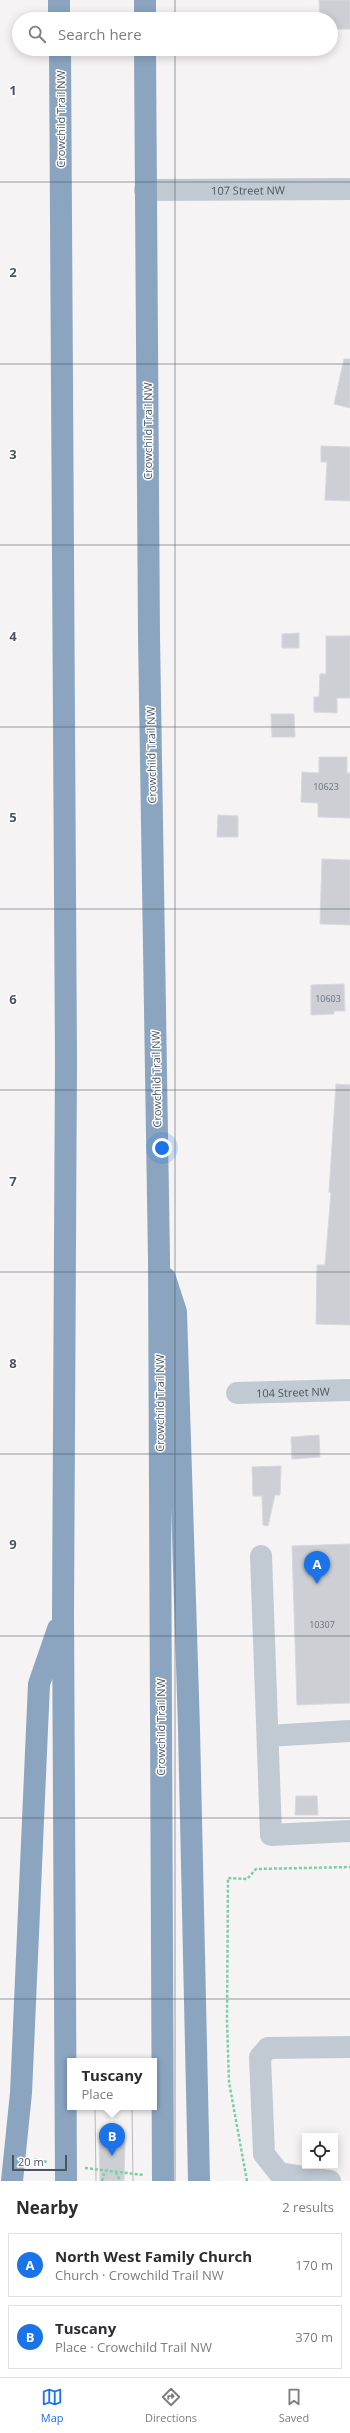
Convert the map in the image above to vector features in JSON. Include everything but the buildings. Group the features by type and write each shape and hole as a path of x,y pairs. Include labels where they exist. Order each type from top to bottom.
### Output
{"highway":[{"path":"59,0 59,12"},
{"path":"144,0 145,12"},
{"name":"Crowchild Trail NW","path":"60,56 66,1054 63,1613 66,2181"},
{"name":"Crowchild Trail NW","path":"145,56 149,636 159,1260 156,2058"},
{"path":"159,1260 176,1312 189,1729 199,2181"},
{"path":"12,2181 21,2093 39,1684 63,1613"},
{"name":"Crowchild Trail NW","path":"155,2110 155,2178"}],"street":[{"name":"107 Street NW","path":"145,190 350,189"},
{"name":"104 Street NW","path":"237,1393 350,1390"},
{"path":"261,1556 271,1834 350,1831"},
{"path":"268,1736 350,1732"},
{"path":"330,2181 279,2173 264,2154 260,2057 268,2048 350,2047"}],"path":[{"path":"247,2181 229,2082 227,2021 228,1878 247,1879 256,1869 350,1867"},
{"path":"31,2159 54,2163"},
{"path":"84,2168 155,2178"},
{"path":"102,2181 105,2171"},
{"path":"116,2172 120,2181"}],"tram line":[{"path":"95,2110 96,2181"},
{"path":"132,2110 133,2181"}],"place":[{"name":"North West Family Church","path":"317,1584"},
{"name":"Tuscany","path":"112,2156"}]}
